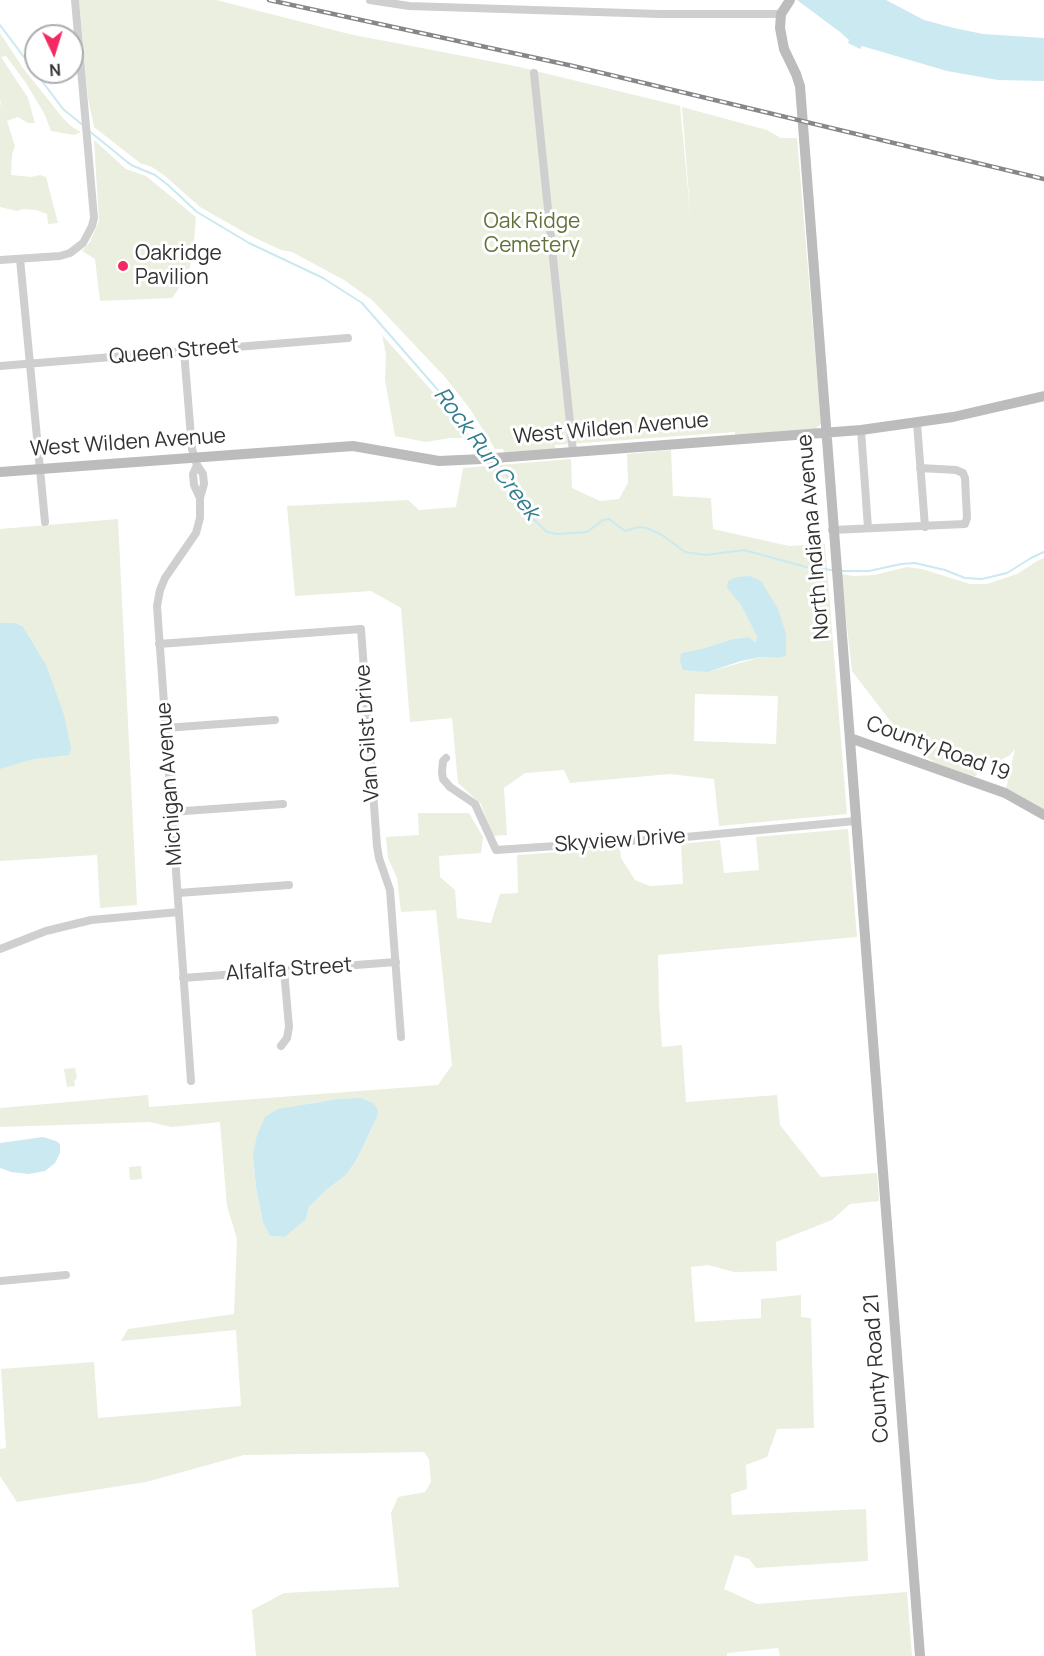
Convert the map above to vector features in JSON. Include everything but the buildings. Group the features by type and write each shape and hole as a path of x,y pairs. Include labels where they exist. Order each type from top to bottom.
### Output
{"street":[{"path":"0,260 70,253 83,243 89,234 94,218 75,0"},
{"path":"370,0 420,7 659,14 781,14 790,0"},
{"name":"North Indiana Avenue","path":"781,14 781,40 800,86 874,1077"},
{"path":"534,73 573,452"},
{"path":"20,259 45,522"},
{"name":"Queen Street","path":"0,366 348,338"},
{"name":"Michigan Avenue","path":"184,351 195,461 203,474 204,484 196,533 160,590 157,606 192,1081"},
{"name":"West Wilden Avenue","path":"0,472 195,461 353,446 439,461 503,458 861,430 953,417 1044,396"},
{"path":"917,423 924,526"},
{"path":"861,430 868,528"},
{"path":"832,530 965,524 967,518 963,472 921,468"},
{"name":"Van Gilst Drive","path":"159,644 361,629 377,846 390,890 401,1037"},
{"path":"165,728 275,720"},
{"name":"County Road 19","path":"850,738 1005,794 1044,814"},
{"name":"Skyview Drive","path":"446,758 443,761 443,779 450,787 475,804 496,850 675,838 855,821"},
{"path":"171,812 283,804"},
{"path":"178,893 289,885"},
{"path":"0,949 46,931 91,920 179,912"},
{"name":"Alfalfa Street","path":"183,978 396,962"},
{"path":"281,1046 287,1038 289,1027 284,970"},
{"name":"County Road 21","path":"874,1077 920,1656"},
{"path":"0,1281 66,1275"}],"green space":[{"name":"Oak Ridge Cemetery","path":"79,0 216,0 349,34 515,66 680,106 691,222 682,107 767,130 781,138 797,138 821,424 815,429 735,435 735,432 555,445 555,449 504,452 503,449 495,449 470,409 445,377 372,300 344,280 292,252 281,250 251,236 200,207 165,176 152,167 140,163 94,127 88,98 84,24 81,24"},
{"path":"0,33 24,69 24,80 6,56 1,57 28,98 35,123 28,123 18,117 7,121 15,146 11,175 46,177 58,223 48,224 47,214 36,210 17,211 0,207 0,102 4,112 0,100"},
{"path":"27,84 36,84 62,117 81,132 74,135 51,131 44,113"},
{"path":"94,140 126,169 146,176 196,217 193,254 188,275 172,298 100,301 95,259 82,251 90,242 99,221"},
{"path":"382,335 466,429 470,438 450,438 426,442 395,436 385,380 386,354"},
{"path":"671,450 673,496 711,498 713,529 789,546 825,544 847,814 719,826 714,779 670,774 570,783 564,770 525,773 504,788 507,835 493,836 481,804 458,783 452,718 410,722 401,608 371,591 295,596 287,506 408,500 419,510 456,507 463,468 571,459 572,488 600,501 619,499 628,483 627,454","holes":["740,603 778,658 761,657 708,672 681,653 733,639 749,637 755,642 759,638","695,694 778,696 776,744 694,741"]},
{"path":"118,519 137,905 100,908 97,855 0,861 0,529"},
{"path":"1044,558 1044,815 1005,793 1015,749 999,761 989,758 983,760 976,776 973,776 936,763 914,749 904,739 852,671 841,574 874,575 907,567 922,569 970,584 987,584 1017,574"},
{"path":"418,813 469,813 483,837 481,853 439,856 440,877 455,890 457,918 491,923 500,894 518,893 517,855 620,848 621,858 635,880 650,886 683,884 681,844 720,840 724,873 759,870 756,837 848,829 857,937 658,955 662,1047 682,1045 686,1102 777,1095 780,1125 821,1177 877,1173 879,1201 850,1204 832,1220 776,1242 777,1271 734,1272 708,1265 691,1267 695,1322 761,1318 761,1299 801,1295 801,1317 811,1318 814,1428 777,1429 767,1457 746,1465 747,1489 731,1494 732,1515 866,1509 868,1561 756,1568 749,1559 735,1555 724,1589 757,1604 907,1592 912,1656 780,1656 778,1648 727,1653 727,1656 256,1656 252,1610 284,1593 399,1587 391,1513 398,1497 425,1492 431,1482 429,1459 424,1452 244,1455 146,1482 17,1502 0,1476 0,1449 6,1448 1,1369 94,1362 98,1418 241,1406 236,1330 121,1341 128,1329 234,1314 237,1239 227,1206 220,1122 172,1127 149,1122 0,1127 0,1108 148,1095 149,1107 438,1085 452,1065 436,910 401,912 397,878 388,858 386,837 419,835","holes":["361,1098 377,1117 357,1159 346,1175 309,1207 306,1219 285,1237 270,1236 263,1223 256,1188 253,1155 311,1103"]},
{"path":"75,1068 77,1078 74,1081 75,1086 67,1087 64,1069"},
{"path":"141,1166 142,1179 130,1180 129,1167"}],"water":[{"path":"797,0 886,0 924,20 954,28 983,34 1044,38 1044,81 998,80 947,71 862,46 860,49 848,43 849,40 840,32"},
{"path":"750,576 761,581 778,609 786,634 786,656 741,661 708,672 683,670 680,661 681,653 733,639 749,637 755,642 758,638 740,603 727,588 728,581 737,577"},
{"path":"0,623 15,623 23,627 46,665 64,715 71,748 69,755 33,759 0,769"},
{"path":"361,1098 373,1103 378,1110 377,1117 357,1159 346,1175 309,1207 306,1219 285,1237 270,1236 263,1223 256,1188 253,1155 257,1135 265,1117 278,1109 339,1099"},
{"path":"43,1137 60,1144 60,1153 55,1163 45,1171 29,1174 0,1168 0,1143"}],"waterway":[{"name":"Rock Run Creek","path":"0,25 63,109 84,126"},
{"name":"Rock Run Creek","path":"88,130 131,165 155,175 197,212 249,243 323,278 362,303 491,454"},
{"name":"Rock Run Creek","path":"496,461 521,494 530,516 547,532 557,534 587,532 603,520 609,519 625,531 639,527 647,528 662,535 685,552 706,555 744,550 806,567 832,570"},
{"name":"Rock Run Creek","path":"841,571 869,571 915,563 945,570 965,578 982,579 1007,573 1044,552"}],"railway":[{"path":"269,0 573,66 1044,179"}],"place":[{"name":"Oakridge Pavilion","path":"123,266"}]}
